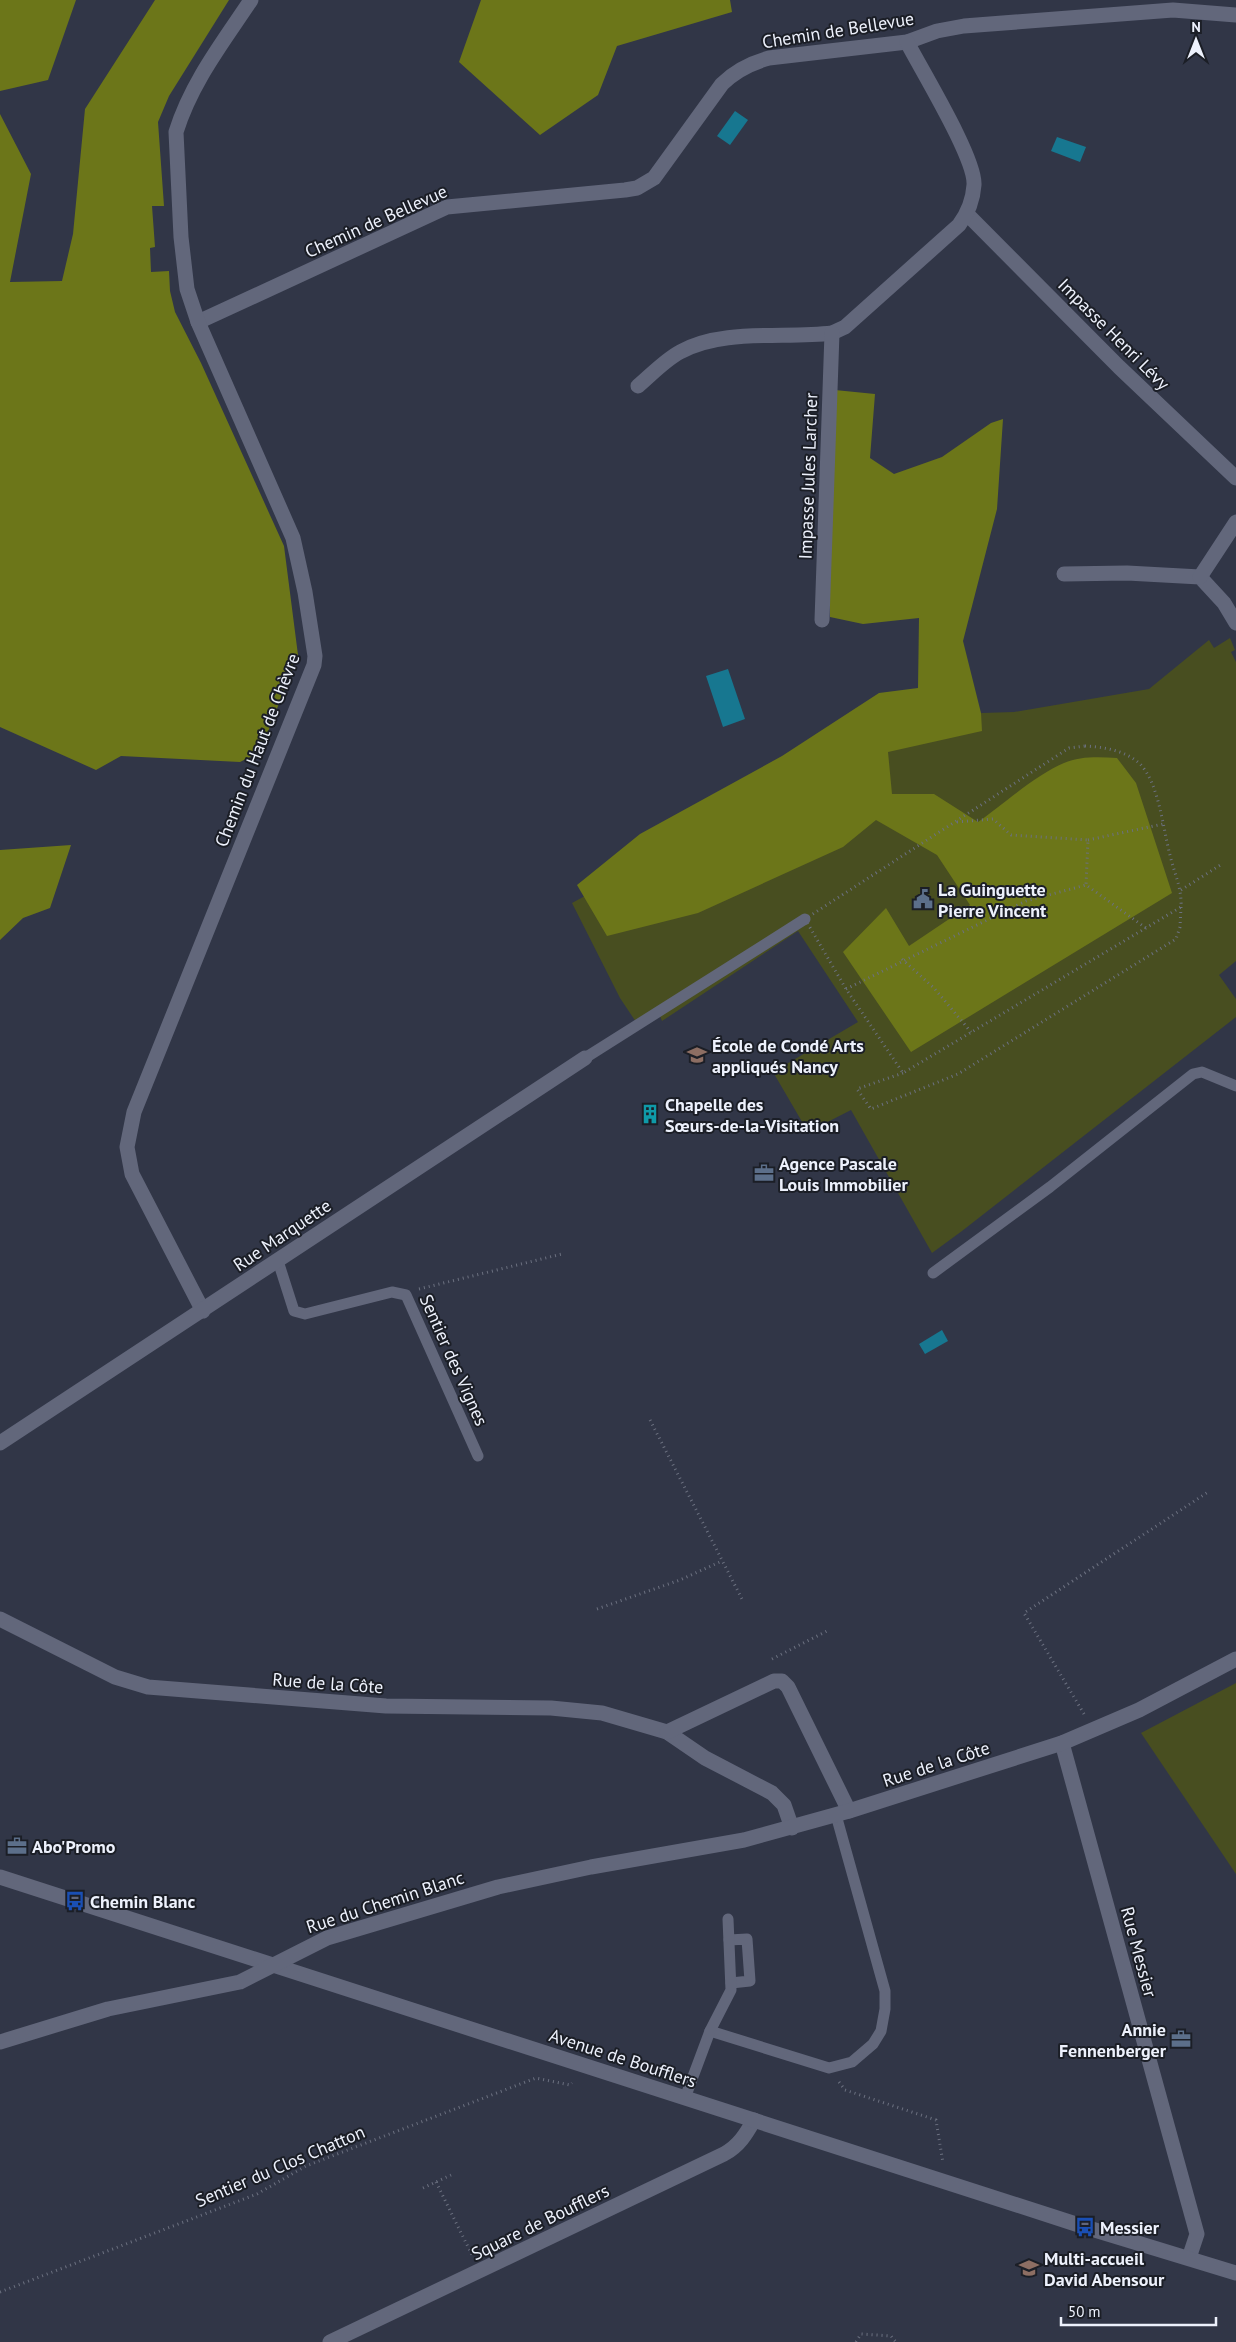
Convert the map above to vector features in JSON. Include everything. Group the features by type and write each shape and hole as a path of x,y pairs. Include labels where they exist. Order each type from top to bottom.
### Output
{"street":[{"name":"Chemin du Haut de Chèvre","path":"204,1311 132,1174 127,1157 129,1128 169,1021 306,683 315,656 307,601 293,538 198,322 187,289 182,252 176,132 181,115 201,76 251,0"},
{"name":"Chemin de Bellevue","path":"198,322 447,207 625,190 646,184 654,178 722,84 733,73 756,62 907,42 937,31 964,26 1173,10 1236,15"},
{"path":"638,386 679,352 691,347 725,339 832,333 845,327 959,224 967,214 974,185 970,162 907,42"},
{"name":"Impasse Henri Lévy","path":"967,214 1119,367 1236,478"},
{"name":"Impasse Jules Larcher","path":"822,620 832,333"},
{"path":"1200,577 1236,522"},
{"path":"1064,574 1127,572 1200,577 1224,603 1236,623"},
{"name":"Rue Marquette","path":"0,1444 585,1058"},
{"name":"Rue de la Côte","path":"0,1618 115,1677 148,1688 386,1706 576,1710 602,1713 667,1732 705,1758 772,1793 784,1805 792,1828 1062,1743 1139,1710 1236,1659"},
{"path":"667,1732 774,1681 782,1681 788,1688 843,1813"},
{"name":"Rue Messier","path":"1062,1743 1197,2234 1189,2258"},
{"name":"Rue du Chemin Blanc","path":"0,2042 116,2007 240,1982 327,1938 498,1887 591,1867 744,1840 792,1828"},
{"name":"Avenue de Boufflers","path":"0,1877 1085,2227 1236,2273"},
{"name":"Square de Boufflers","path":"330,2342 734,2149 744,2139 754,2120"}],"lane":[{"path":"585,1058 805,919"},
{"path":"933,1273 1050,1187 1193,1074 1202,1072 1236,1086"},
{"name":"Sentier des Vignes","path":"278,1261 294,1310 298,1313 392,1292 406,1295 478,1456"},
{"path":"710,2031 829,2068 852,2062 873,2044 881,2031 886,2001 882,1978 843,1813"},
{"path":"685,2098 710,2031 731,1990 728,1919"},
{"path":"729,1940 747,1939 750,1981 731,1983"}],"path":[{"path":"903,1073 846,989 805,919 1069,748 1084,746 1117,751 1140,764 1150,782 1181,890 1181,907 1180,927 1176,939 958,1074 871,1109 857,1089 903,1073 1181,907"},
{"path":"955,823 994,820 1011,835 1088,840 1163,824"},
{"path":"1086,885 1088,840"},
{"path":"1181,890 1222,864"},
{"path":"1086,885 1146,928"},
{"path":"846,989 1026,901 1086,885"},
{"path":"902,960 934,988 971,1032"},
{"path":"401,1293 562,1254"},
{"path":"650,1420 742,1601"},
{"path":"1093,1730 1024,1613 1208,1492"},
{"path":"597,1609 680,1580 722,1561"},
{"path":"772,1658 827,1631"},
{"path":"829,2068 845,2090 936,2120 944,2166 940,2180"},
{"name":"Sentier du Clos Chatton","path":"0,2292 257,2194 306,2166 536,2078 570,2085 572,2083"},
{"path":"423,2188 451,2175"},
{"path":"436,2182 473,2258"},
{"path":"856,2342 862,2334 891,2336 896,2342"}],"green space":[{"path":"0,0 76,0 48,80 0,91"},
{"path":"155,0 229,0 169,96 158,122 164,206 152,206 155,247 150,248 151,272 169,271 170,291 175,312 201,363 284,546 298,655 260,752 240,762 121,756 96,770 0,727 0,114 31,174 10,282 62,281 73,234 85,109"},
{"path":"481,0 730,0 732,12 617,46 598,95 540,135 459,62"},
{"path":"835,390 875,394 870,458 894,474 942,457 991,423 1003,419 997,509 963,641 981,713 982,731 888,752 892,794 934,794 978,822 1031,782 1064,763 1083,758 1117,758 1136,783 1172,893 911,1052 843,952 886,908 909,946 970,905 937,855 876,820 843,847 698,913 607,936 577,885 640,834 782,756 879,693 918,688 919,618 863,624 830,617 830,473"},
{"path":"1230,638 1235,650 1231,652 1236,662 1236,961 1219,975 1236,999 1236,1017 932,1253 851,1110 808,1132 773,1072 858,1022 798,931 662,1021 660,1016 640,1028 620,998 572,903 918,715 1014,712 1149,689 1209,640 1214,648"},
{"path":"71,845 50,908 23,918 0,940 0,850"},
{"path":"1236,1683 1236,1874 1141,1733"}],"water":[{"path":"735,111 748,120 730,145 717,136"},
{"path":"1057,137 1086,147 1080,162 1051,151"},
{"path":"728,669 745,719 723,727 706,676"},
{"path":"942,1330 948,1341 925,1354 919,1344"}],"place":[{"name":"La Guinguette Pierre Vincent","path":"923,899"},
{"name":"École de Condé Arts appliqués Nancy","path":"697,1055"},
{"name":"Chapelle des Sœurs-de-la-Visitation","path":"650,1114"},
{"name":"Agence Pascale Louis Immobilier","path":"764,1173"},
{"name":"Abo'Promo","path":"17,1846"},
{"name":"Chemin Blanc","path":"75,1901"},
{"name":"Annie Fennenberger","path":"1181,2039"},
{"name":"Messier","path":"1085,2227"},
{"name":"Multi-accueil David Abensour","path":"1029,2268"}]}
